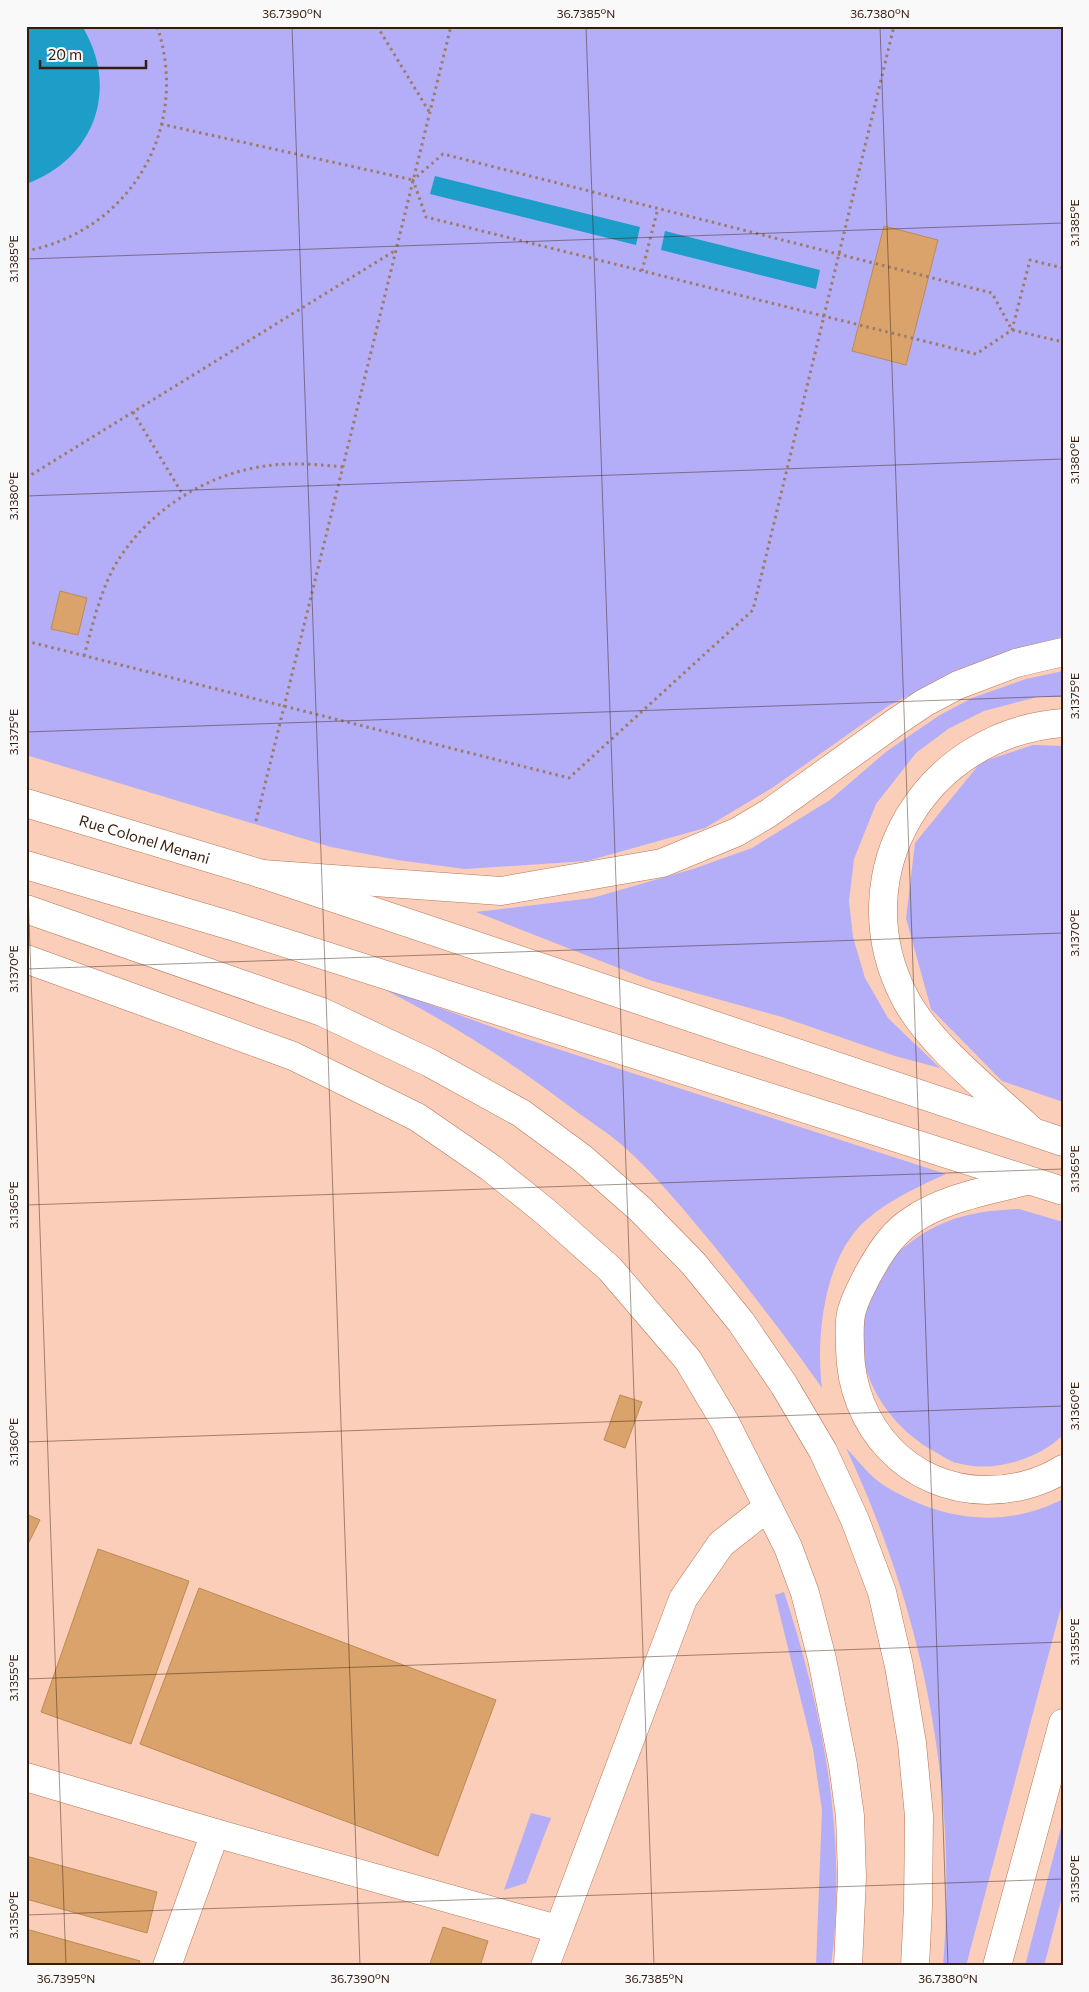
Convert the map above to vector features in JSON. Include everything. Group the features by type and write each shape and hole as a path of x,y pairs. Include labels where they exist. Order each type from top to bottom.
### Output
{"main road":[{"path":"262,874 501,891 662,863 729,836 769,813 893,724 924,703 958,684 1016,663 1063,652"},
{"path":"1032,1130 936,1042 904,997 886,945 884,891 895,846 910,813 945,771 966,754 990,741 1016,731 1042,725 1063,723"},
{"name":"Rue Colonel Menani","path":"26,803 262,874"},
{"path":"26,865 232,926 1063,1192"},
{"path":"262,874 1032,1130 1063,1142"},
{"path":"26,909 322,1012 430,1063 521,1113 582,1158 640,1209 693,1264 741,1322 784,1385 823,1451 855,1520 882,1592 899,1666 912,1743 919,1816 915,1966"},
{"path":"26,959 293,1056 417,1118 491,1168 547,1213 610,1269 688,1360 725,1422 768,1507 788,1547 805,1593 822,1659 843,1765 850,1816 852,1877 848,1966"},
{"path":"1026,1181 964,1197 933,1209 908,1223 889,1241 875,1261 852,1308 850,1326 853,1379 869,1422 883,1443 900,1461 940,1482 967,1489 999,1490 1041,1480 1063,1469"},
{"path":"544,1966 683,1599 721,1544 768,1507"},
{"path":"997,1966 1063,1723"},
{"path":"26,1777 215,1833 557,1929"},
{"path":"167,1966 215,1833"}],"path":[{"path":"26,251 63,241 105,216 137,180 150,158 161,124 167,88 166,63 157,26"},
{"path":"377,26 430,113"},
{"path":"256,821 451,26"},
{"path":"26,641 569,778 753,610 894,26"},
{"path":"161,124 413,180"},
{"path":"413,180 443,154 992,293 1012,330 1063,342"},
{"path":"413,180 426,217 976,354 1012,330 1030,260 1063,268"},
{"path":"642,271 658,208"},
{"path":"26,478 396,250"},
{"path":"133,412 182,495"},
{"path":"84,656 99,607 117,563 145,525 182,495 219,478 258,467 302,463 343,467"}],"shaded area":[{"path":"26,26 1063,26 1063,637 1009,651 956,672 888,706 772,788 705,828 587,861 465,869 397,860 331,847 26,755"},
{"path":"1063,671 1063,697 1037,697 984,711 948,729 916,753 876,804 854,859 849,901 853,937 865,978 888,1018 940,1068 895,1056 782,1017 649,980 476,912 592,898 693,869 752,848 830,800 887,751 940,715 972,698 1026,679"},
{"path":"1033,745 1063,746 1063,1102 1002,1081 931,1009 906,918 915,843 981,762"},
{"path":"371,983 517,1036 946,1174 908,1192 870,1217 851,1237 841,1253 828,1289 821,1330 820,1370 822,1388 714,1246 658,1181 622,1145 500,1057 450,1025"},
{"path":"1019,1209 1063,1222 1063,1435 1041,1451 1014,1462 985,1466 957,1463 921,1443 907,1432 883,1404 867,1371 861,1328 871,1298 890,1260 896,1253 925,1233 950,1220 976,1213"},
{"path":"846,1448 869,1473 885,1486 906,1498 950,1513 972,1517 1018,1515 1040,1509 1063,1499 1063,1600 966,1966 943,1966 946,1899 945,1832 939,1766 929,1701 914,1636 896,1573 873,1510"},
{"path":"784,1592 810,1683 828,1776 834,1824 836,1871 835,1919 831,1966 816,1966 822,1810 813,1749 775,1595"},
{"path":"531,1813 551,1818 526,1883 504,1890"},
{"path":"1063,1820 1063,1893 1044,1966 1025,1966"}],"water":[{"path":"26,26 82,26 93,50 99,73 99,97 94,119 84,139 69,157 50,173 26,184"},
{"path":"435,176 640,227 636,245 430,194"},
{"path":"665,231 820,270 816,289 661,250"}],"building":[{"path":"884,226 938,240 906,365 852,351"},
{"path":"60,591 87,598 78,635 51,629"},
{"path":"620,1395 642,1402 625,1448 604,1440"},
{"path":"26,1514 40,1520 26,1548"},
{"path":"98,1549 189,1581 131,1744 41,1712"},
{"path":"199,1588 496,1700 438,1856 140,1744"},
{"path":"26,1856 157,1892 147,1933 26,1899"},
{"path":"443,1927 488,1941 480,1966 429,1966"},
{"path":"26,1929 140,1961 138,1966 26,1966"}]}
